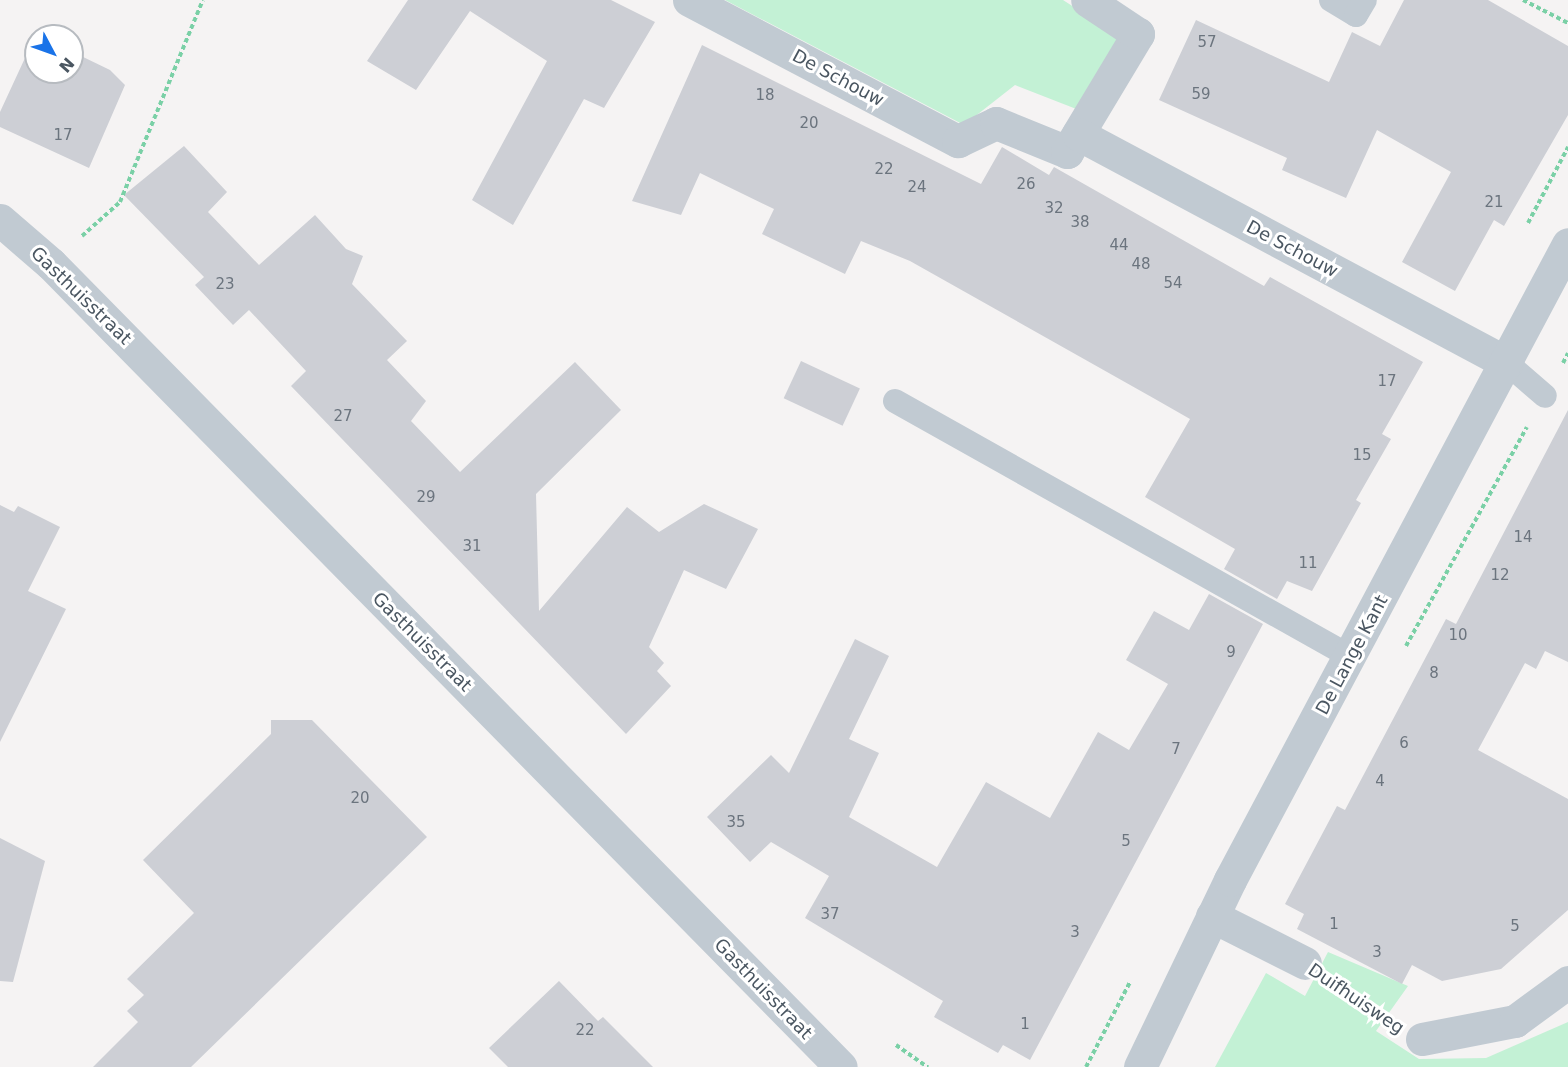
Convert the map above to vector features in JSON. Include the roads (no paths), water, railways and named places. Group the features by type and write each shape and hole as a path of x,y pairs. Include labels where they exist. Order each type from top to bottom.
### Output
{"street":[{"name":"De Schouw","path":"689,0 958,141 996,123 1067,152 1138,34 1087,0"},
{"name":"De Schouw","path":"1078,134 1507,363"},
{"name":"Gasthuisstraat","path":"0,220 51,264 841,1067"},
{"name":"De Lange Kant","path":"1140,1067 1212,916 1507,363 1568,244"},
{"name":"Duifhuisweg","path":"1212,916 1305,963"},
{"name":"Duifhuisweg","path":"1422,1039 1515,1021 1568,982"}],"lane":[{"path":"1331,0 1356,15 1365,0"},
{"path":"1507,363 1545,396"},
{"path":"895,401 1351,657"}]}
